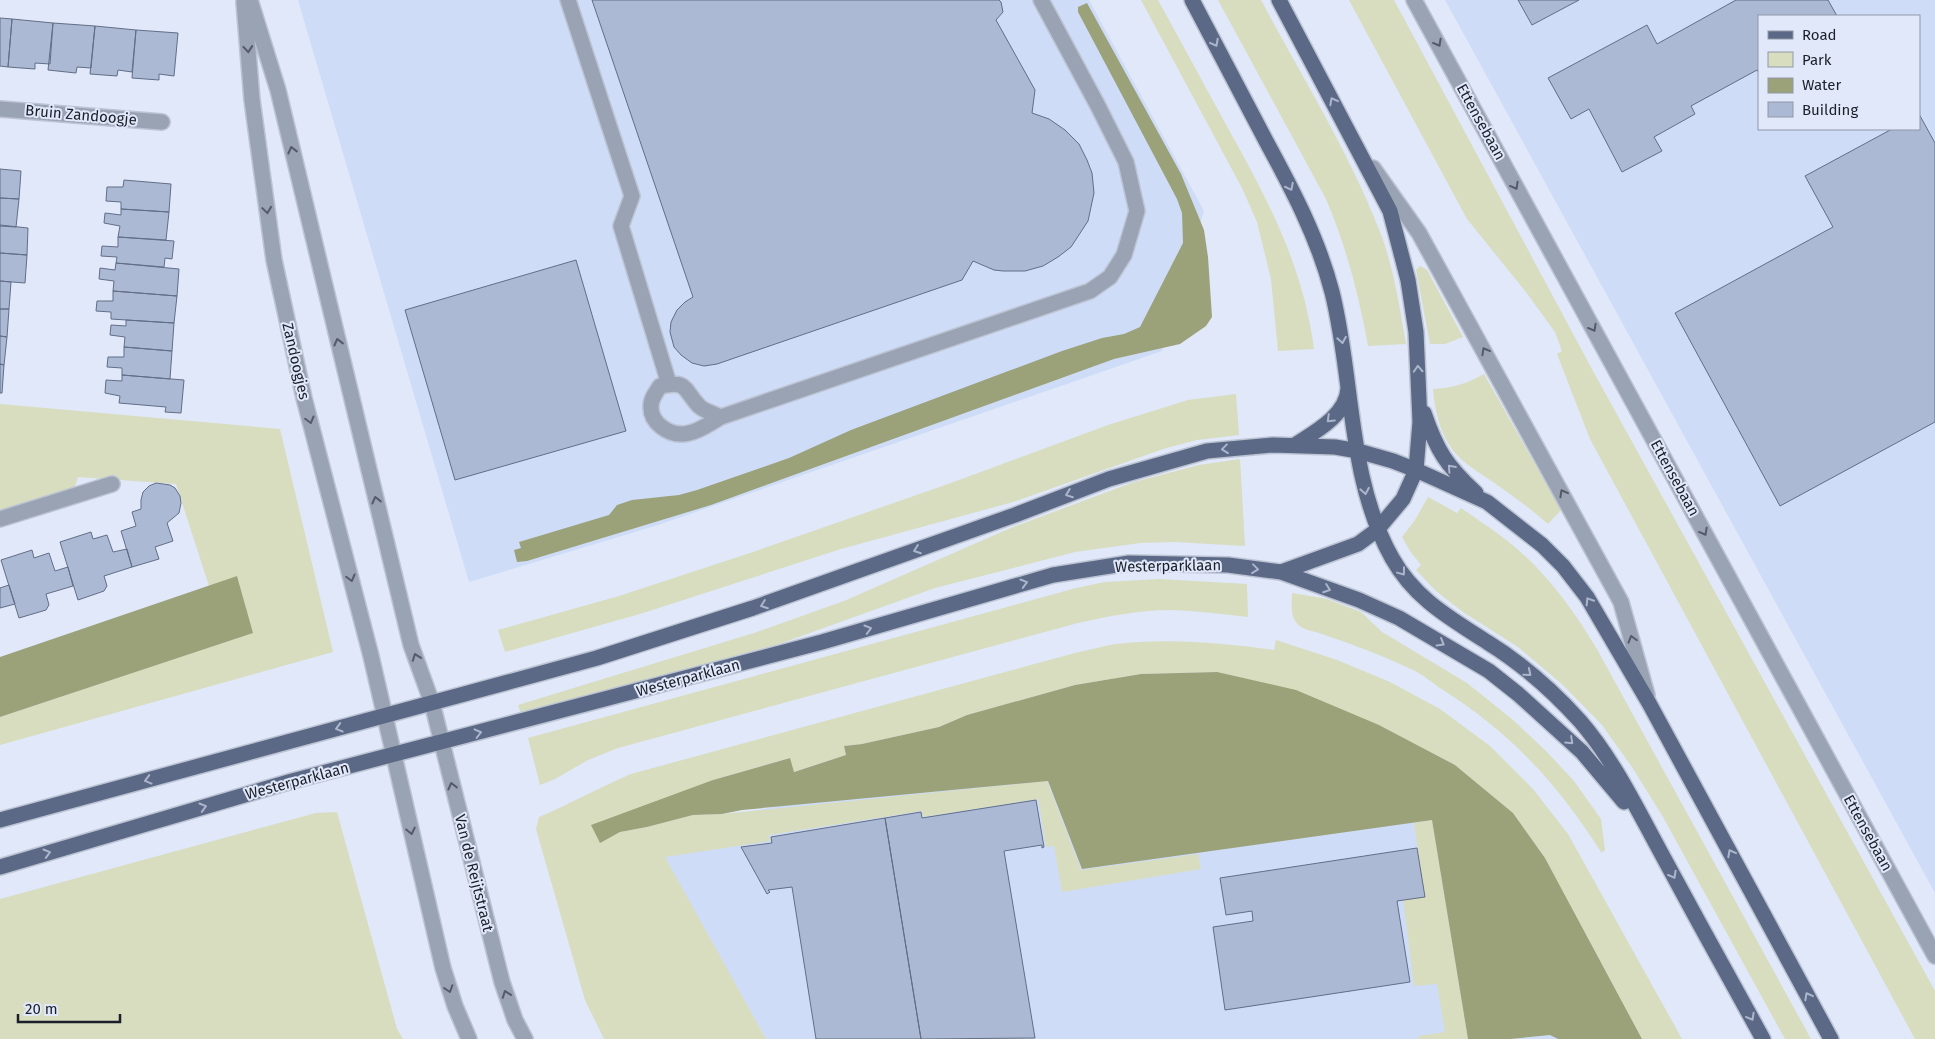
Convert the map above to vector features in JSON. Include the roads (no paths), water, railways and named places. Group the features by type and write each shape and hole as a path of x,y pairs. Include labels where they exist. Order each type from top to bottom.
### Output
{"main road":[{"path":"1192,0 1294,192 1316,239 1332,290 1342,340 1366,499 1377,530 1394,562 1421,596 1457,624 1489,642 1549,690 1580,722 1604,753 1650,832 1763,1039"},
{"path":"1279,0 1390,211 1408,280 1416,332 1420,399 1416,470 1403,499 1377,530"},
{"path":"1295,445 1316,431 1338,411 1347,398 1348,382"},
{"path":"1420,399 1439,453 1460,478 1486,502 1542,545 1587,597 1649,703 1831,1039"},
{"path":"0,820 597,658 753,608 1016,515 1109,479 1207,451 1273,444 1335,447 1358,451 1416,470 1486,502"},
{"name":"Westerparklaan","path":"0,867 292,781 822,642 1053,575 1129,563 1228,565 1281,572 1358,544 1377,530"},
{"path":"1281,572 1359,600 1399,618 1489,671 1518,694 1582,752 1650,832"}],"street":[{"name":"Zandoogjes","path":"244,0 252,100 274,260 304,398 386,715"},
{"path":"250,0 280,100 411,645 432,703"},
{"path":"568,0 632,196 621,226 669,384"},
{"path":"721,417 700,408 687,389 678,384 660,386 652,397 650,408 654,420 665,429 681,434 709,424 721,417 1090,291 1110,277 1124,255 1136,211 1126,162 1041,0"},
{"name":"Ettensebaan","path":"1414,0 1935,956"},
{"name":"Bruin Zandoogje","path":"0,109 162,122"},
{"path":"1356,144 1419,233 1621,602 1649,703"},
{"path":"0,519 112,484"},
{"name":"Van de Reijtstraat","path":"432,703 502,982 515,1020 524,1039"},
{"path":"386,715 443,968 455,1006 469,1039"}],"water":[{"path":"1087,3 1181,174 1204,230 1208,257 1212,317 1206,326 1180,344 1114,359 711,505 527,561 517,562 514,550 521,548 519,542 609,515 617,505 632,500 679,495 697,490 789,458 851,430 1062,351 1102,338 1124,334 1140,327 1183,243 1182,213 1177,199 1078,12 1078,7"},
{"path":"237,576 253,633 0,717 0,657"},
{"path":"1217,672 1296,690 1379,725 1455,765 1513,813 1545,858 1642,1039 1558,1039 1550,1035 1510,1039 1468,1039 1432,820 1082,869 1048,781 742,810 722,814 693,815 620,832 600,843 591,825 713,780 790,758 794,772 846,755 844,746 862,744 939,727 967,715 1075,685 1141,674"}]}
